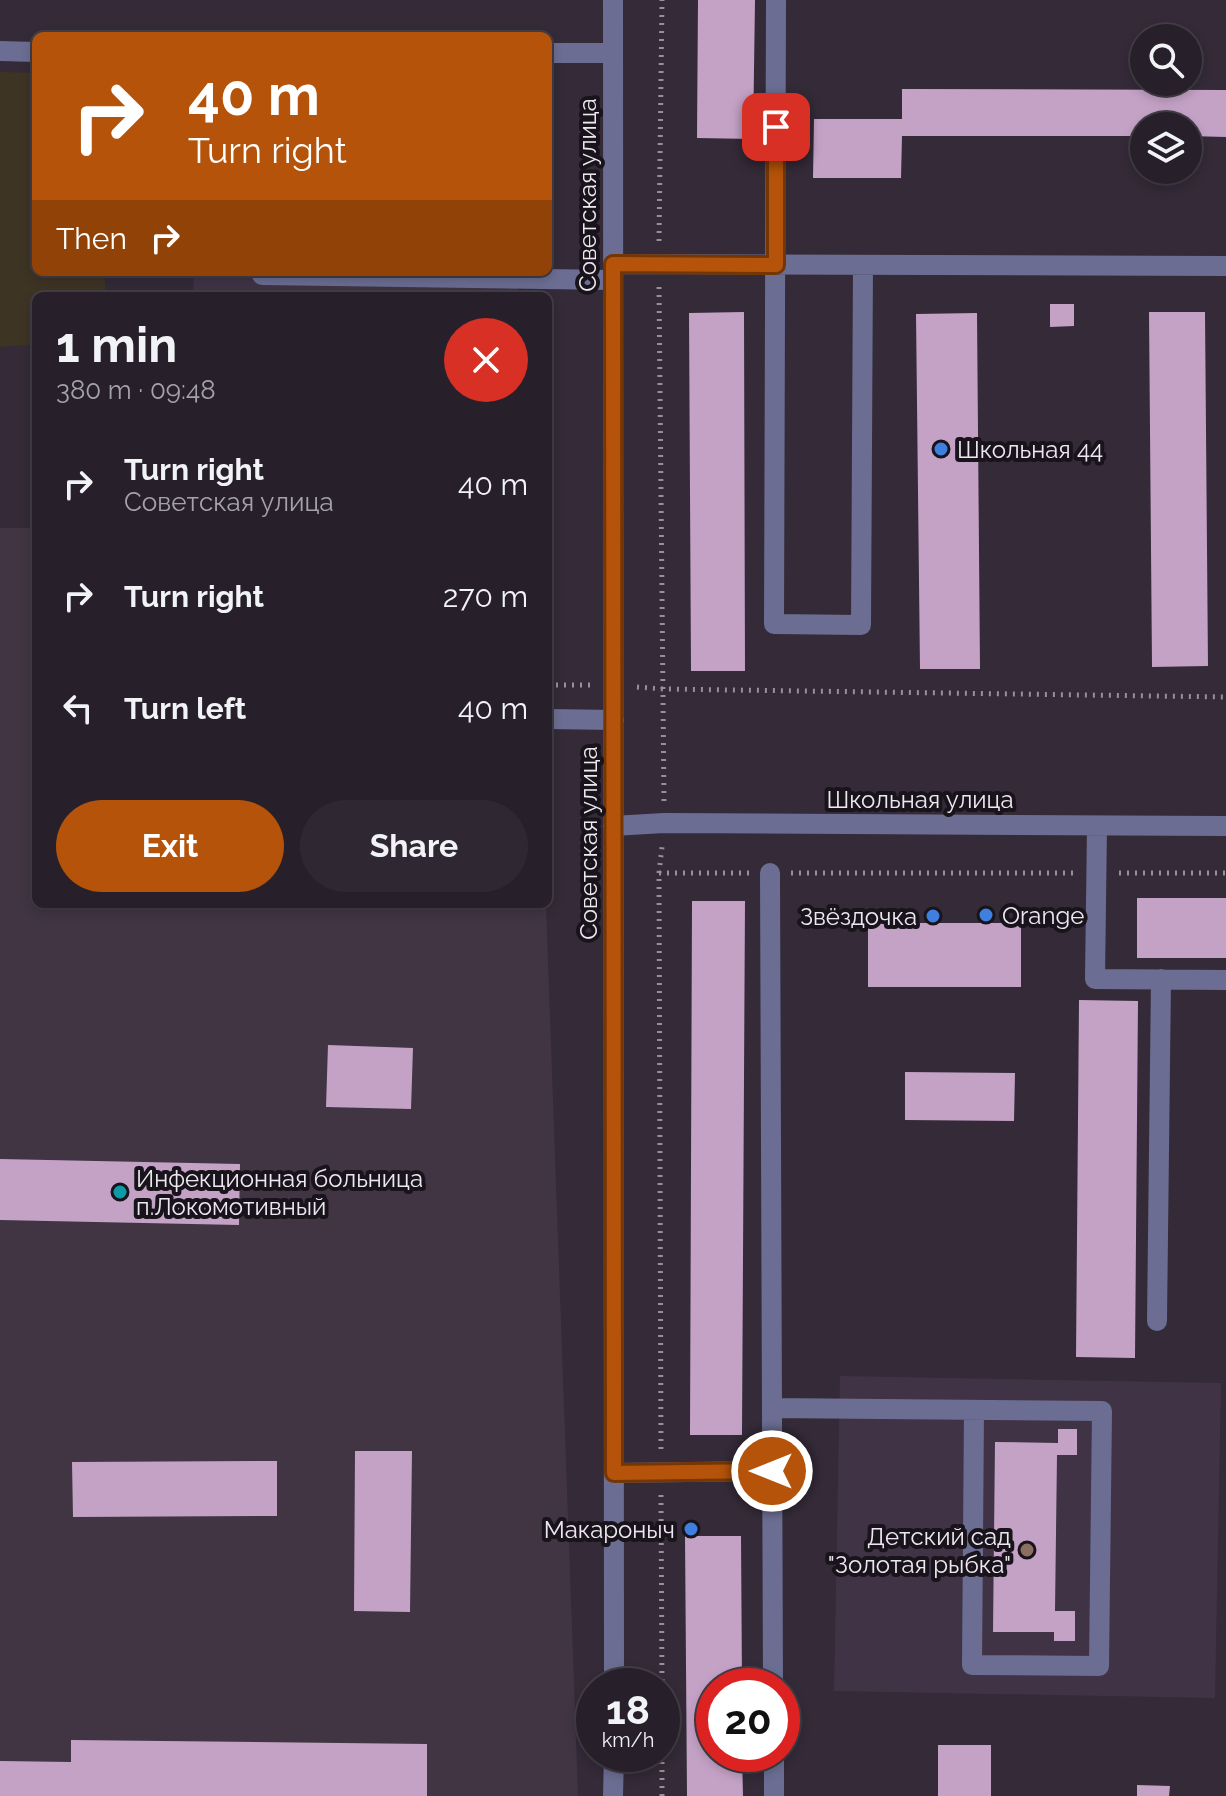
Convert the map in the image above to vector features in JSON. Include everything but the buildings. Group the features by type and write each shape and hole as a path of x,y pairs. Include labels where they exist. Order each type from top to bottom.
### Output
{"street":[{"name":"Советская улица","path":"613,0 614,1668"},
{"path":"776,0 774,624 861,625 863,265"},
{"path":"0,51 32,52"},
{"path":"552,53 613,53"},
{"path":"552,273 776,265 1226,266"},
{"path":"552,719 614,720"},
{"name":"Школьная улица","path":"613,826 664,823 1226,826"},
{"path":"1097,826 1095,979 1226,980"},
{"path":"770,873 773,1668"},
{"path":"1157,1321 1161,979"},
{"path":"772,1408 1102,1411 1099,1666 972,1665 974,1410"},
{"path":"614,1473 772,1471"},
{"path":"613,1796 614,1772"},
{"path":"774,1772 774,1796"}],"path":[{"path":"552,685 1226,697"},
{"path":"659,873 1226,873"},
{"path":"662,1772 662,1796"}],"shaded area":[{"path":"0,72 32,73 32,276 104,276 106,292 32,292 32,344 0,347"},
{"path":"194,276 518,276 518,292 193,292"},
{"path":"0,528 32,528 32,908 546,908 578,1796 0,1796"},
{"name":"Детский сад \"Золотая рыбка\"","path":"840,1376 1221,1383 1215,1698 834,1691"}],"place":[{"name":"Школьная 44","path":"941,449"},
{"name":"Orange","path":"986,915"},
{"name":"Звёздочка","path":"933,916"},
{"name":"Инфекционная больница п.Локомотивный","path":"120,1192"},
{"name":"Макароныч","path":"691,1529"},
{"name":"Детский сад \"Золотая рыбка\"","path":"1027,1550"}],"route":[{"path":"772,1471 614,1473 613,264 776,265 776,127"}]}
